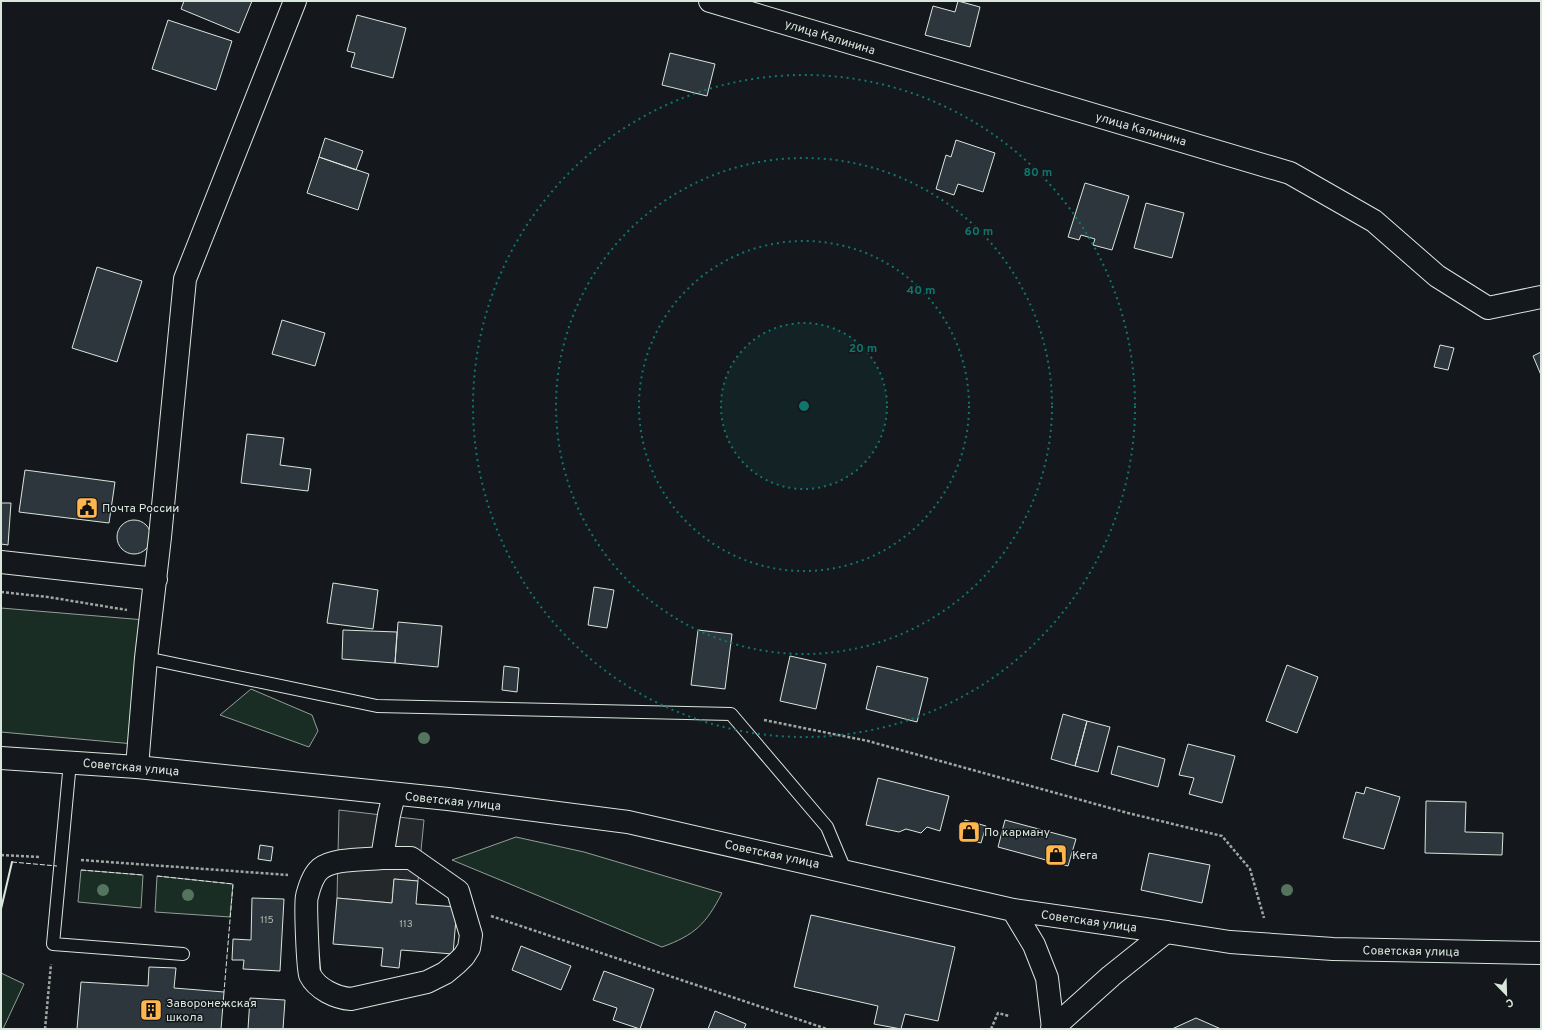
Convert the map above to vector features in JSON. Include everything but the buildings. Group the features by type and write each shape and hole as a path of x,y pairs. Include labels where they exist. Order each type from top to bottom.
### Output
{"street":[{"path":"137,767 146,658 156,579 185,279 295,1"},
{"name":"улица Калинина","path":"710,1 1290,173 1374,220 1436,276 1488,308 1541,297"},
{"path":"1,562 156,579"},
{"name":"Советская улица","path":"1,758 137,767 394,795 448,799 628,822 845,870 1013,910 1230,942 1333,949 1541,953"},
{"path":"382,858 394,795"},
{"path":"382,858 411,858 458,891 471,935 469,948 464,956 445,973 427,982 351,999 343,998 327,992 320,987 310,975 306,897 314,877 320,869 330,863 382,858"},
{"path":"1013,910 1034,945 1047,978 1053,1028"},
{"path":"1053,1028 1111,976 1166,932"}],"lane":[{"path":"146,658 377,706 731,714 827,827 845,870"},
{"path":"70,762 53,944 183,954"}],"path":[{"path":"1,592 48,596 152,614"},
{"path":"731,714 868,741 1128,813 1222,836 1250,869 1264,918"},
{"path":"1,855 278,875 310,875 314,877"},
{"path":"463,906 827,1029"},
{"path":"45,1029 53,944"},
{"path":"991,1029 998,1013 1009,1016"}],"green space":[{"path":"1,608 145,620 134,744 1,732"},
{"path":"251,689 312,715 318,731 309,747 220,715"},
{"path":"516,837 584,852 722,893 705,921 683,938 662,947 452,860"},
{"path":"81,870 143,875 141,908 78,902"},
{"path":"157,876 233,884 230,917 155,912"},
{"path":"1,973 24,984 3,1029 1,1029"}],"shaded area":[{"path":"339,810 424,820 418,881 394,879 392,903 337,898"}],"fence":[{"path":"12,862 57,866"},
{"path":"81,870 143,875"},
{"path":"157,876 233,884 224,992"}],"wall":[{"path":"1,909 12,862"}],"place":[{"name":"Почта России","path":"87,508"},
{"name":"По карману","path":"969,832"},
{"name":"Кега","path":"1056,855"},
{"name":"Заворонежская школа","path":"151,1010"}]}
